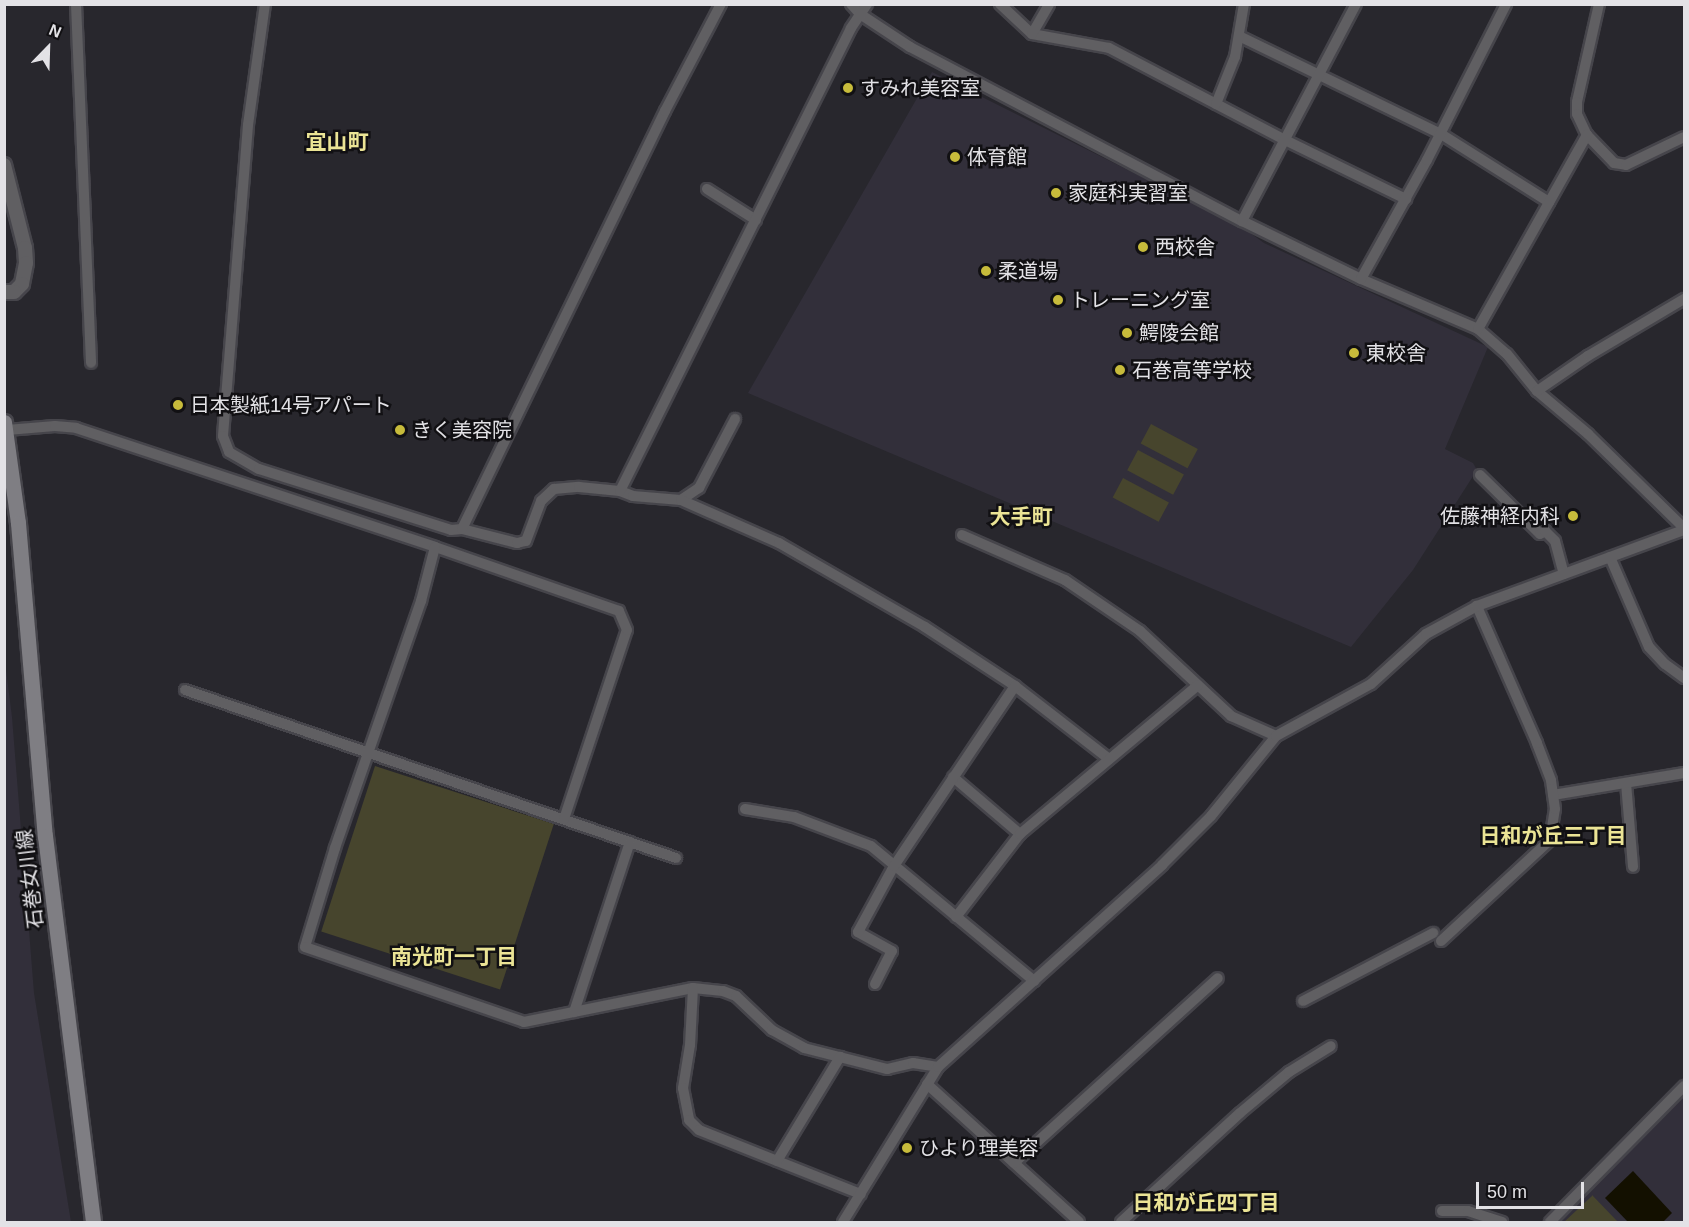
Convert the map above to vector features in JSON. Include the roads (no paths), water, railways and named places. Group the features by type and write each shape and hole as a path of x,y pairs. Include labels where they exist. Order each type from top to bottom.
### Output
{"main road":[{"name":"石巻女川線","path":"6,426 18,523 45,836 93,1222"}],"street":[{"path":"76,4 91,363"},
{"path":"265,4 248,125 223,436 229,452 259,468 451,530 462,529 517,543 526,541 541,501 554,489 579,487 620,492 633,496 681,500 779,543 925,627 1015,686 1109,759"},
{"path":"462,529 665,111 721,4"},
{"path":"843,1222 938,1067 1120,904 1211,816 1276,736 1371,684 1426,634 1477,606 1684,529 1588,434 1537,392 1507,354 1478,329 1361,279 1242,221 910,47 860,14 851,4"},
{"path":"620,492 867,4"},
{"path":"1000,4 1032,34 1109,48 1406,199"},
{"path":"1032,34 1049,4"},
{"path":"1216,104 1235,57 1244,4"},
{"path":"1242,221 1356,4"},
{"path":"1361,279 1441,134 1506,4"},
{"path":"1599,4 1577,102 1577,114 1587,135 1614,163 1626,165 1684,137"},
{"path":"1239,36 1441,134 1550,202"},
{"path":"1478,329 1587,135"},
{"path":"4,165 25,248 26,263 22,284 14,292 4,292"},
{"path":"707,189 756,220"},
{"path":"1537,392 1588,356 1684,299"},
{"path":"681,500 699,488 735,419"},
{"path":"6,426 76,428 252,485 618,610 627,630 564,819"},
{"path":"252,485 259,468"},
{"path":"1480,475 1540,534 1545,531 1555,541 1564,574"},
{"path":"962,535 1065,579 1140,631 1231,716 1276,736"},
{"path":"435,547 421,601 367,752 305,947 524,1022 693,988 723,991 736,996 772,1030 804,1048 887,1069 913,1063 938,1067"},
{"path":"1610,557 1649,647 1665,664 1684,678"},
{"path":"1304,1001 1437,937 1550,840 1555,809 1551,780 1477,606"},
{"path":"956,917 1020,834 1198,685"},
{"path":"875,984 891,951 858,932 894,866 1015,686"},
{"path":"185,690 676,858"},
{"path":"1553,795 1684,773"},
{"path":"953,777 1020,834"},
{"path":"1626,783 1633,867"},
{"path":"745,809 794,817 871,846 1034,981"},
{"path":"574,1012 630,842"},
{"path":"1014,1163 1218,978"},
{"path":"693,988 690,1045 683,1088 689,1120 699,1130 861,1194"},
{"path":"1121,1222 1240,1113 1289,1072 1331,1046"},
{"path":"777,1161 840,1057"},
{"path":"927,1084 1079,1222"},
{"path":"1550,1222 1684,1086"},
{"path":"1442,1211 1468,1211 1502,1222"}],"place":[{"name":"すみれ美容室","path":"848,88"},
{"name":"体育館","path":"955,157"},
{"name":"家庭科実習室","path":"1056,193"},
{"name":"西校舎","path":"1143,247"},
{"name":"柔道場","path":"986,271"},
{"name":"トレーニング室","path":"1058,300"},
{"name":"鰐陵会館","path":"1127,333"},
{"name":"東校舎","path":"1354,353"},
{"name":"石巻高等学校","path":"1120,370"},
{"name":"日本製紙14号アパート","path":"178,405"},
{"name":"きく美容院","path":"400,430"},
{"name":"佐藤神経内科","path":"1573,516"},
{"name":"ひより理美容","path":"907,1148"}],"district":[{"name":"宜山町","path":"337,142"},
{"name":"大手町","path":"1021,517"},
{"name":"日和が丘三丁目","path":"1553,836"},
{"name":"南光町一丁目","path":"454,957"},
{"name":"日和が丘四丁目","path":"1206,1203"}]}
